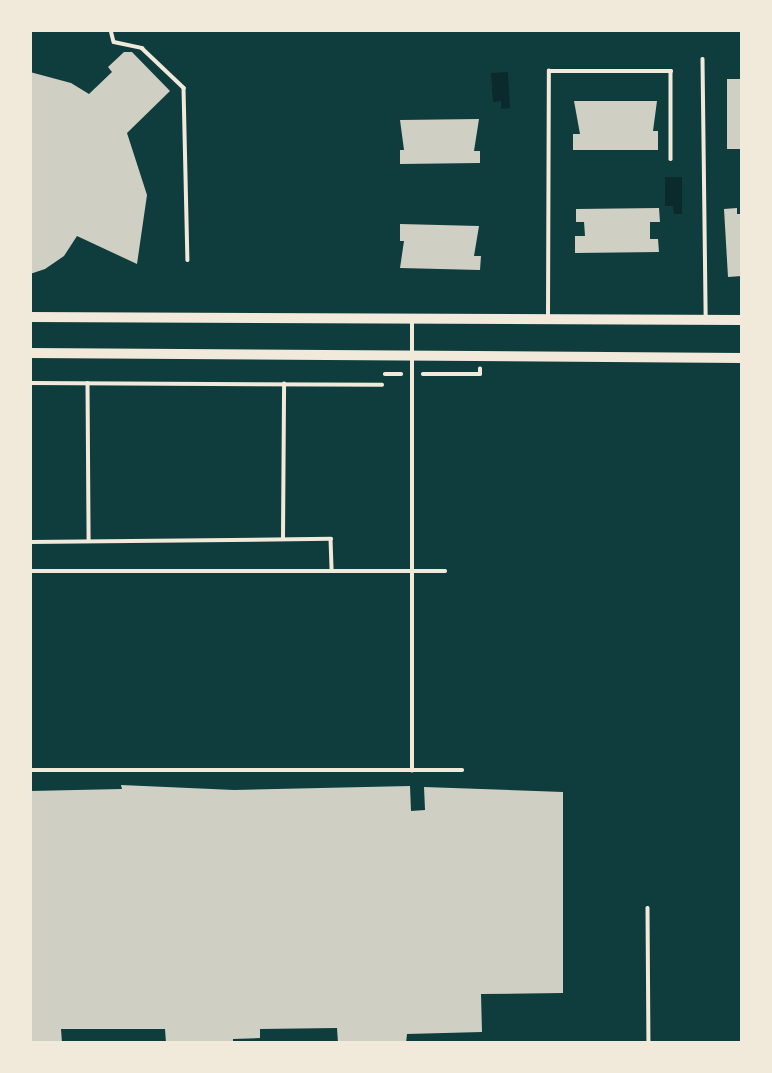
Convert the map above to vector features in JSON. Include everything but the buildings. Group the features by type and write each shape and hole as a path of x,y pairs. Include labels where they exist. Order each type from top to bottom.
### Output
{"street":[{"path":"30,317 742,320"},
{"path":"30,353 742,358"}],"lane":[{"path":"111,30 114,42 142,48 184,88 188,260"},
{"path":"703,59 706,320"},
{"path":"548,318 549,71 671,71 671,159"},
{"path":"412,319 415,570 412,771"},
{"path":"30,383 382,385"},
{"path":"88,383 89,541"},
{"path":"283,539 284,384"},
{"path":"30,542 331,539 331,570"},
{"path":"30,571 445,571"},
{"path":"30,770 462,770"},
{"path":"649,908 649,1043"}],"path":[{"path":"441,375 480,374"}],"water":[{"path":"508,72 510,108 501,109 501,101 493,102 491,73"},
{"path":"665,177 682,177 682,214 674,214 673,206 665,206"}]}
